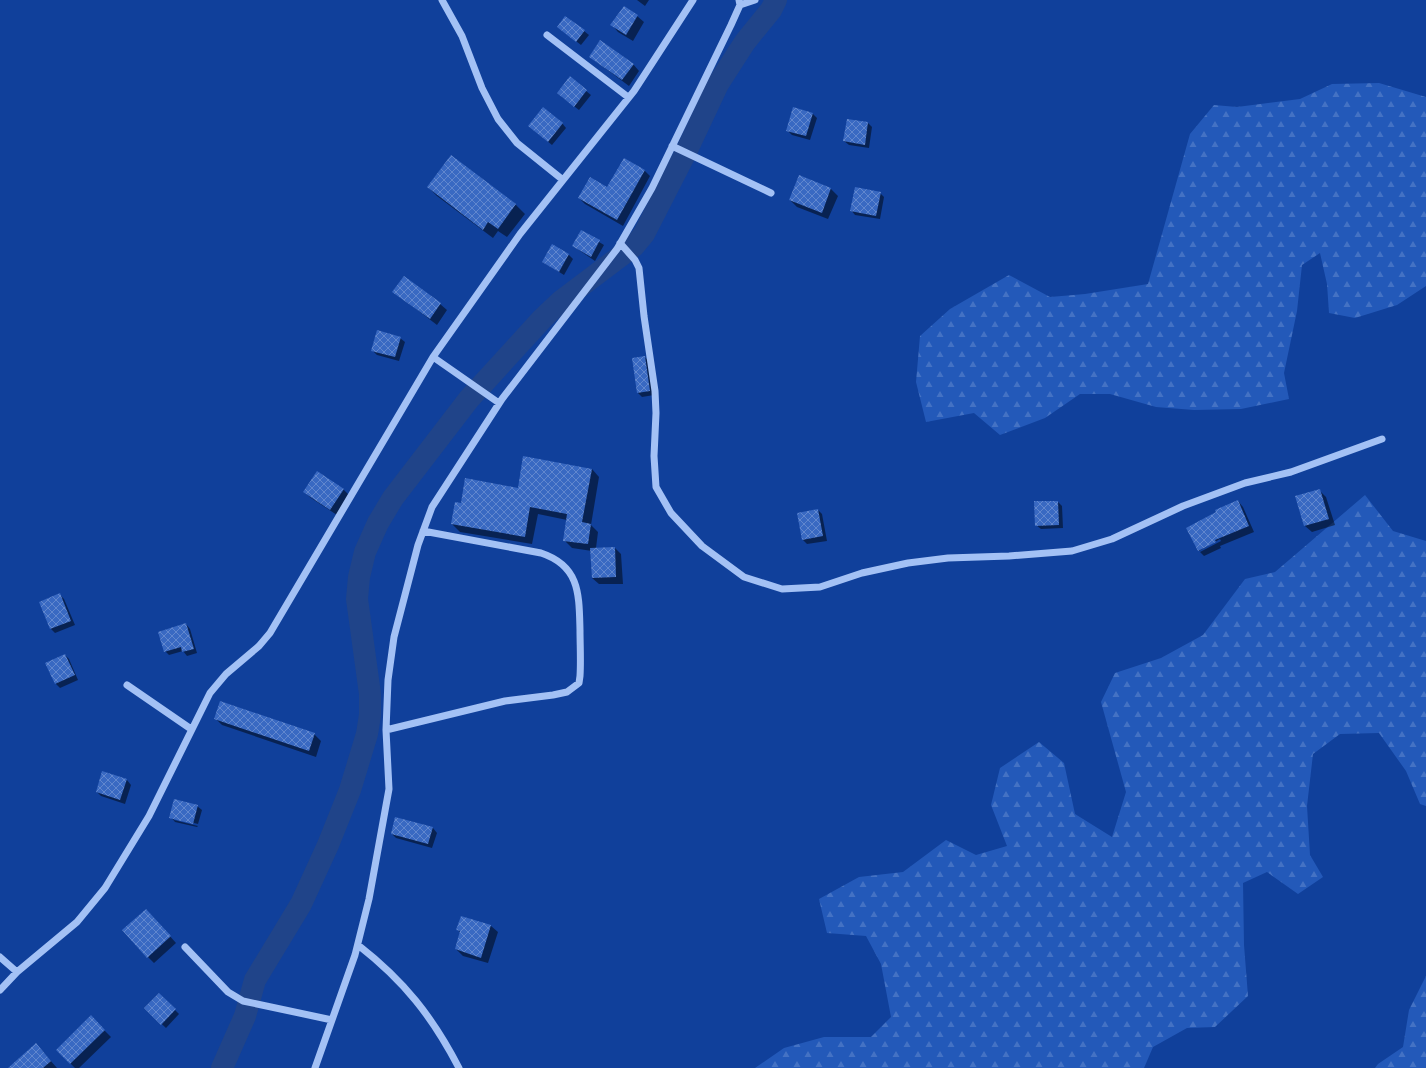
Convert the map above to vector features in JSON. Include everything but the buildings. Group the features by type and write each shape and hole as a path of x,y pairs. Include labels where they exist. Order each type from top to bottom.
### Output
{"street":[{"path":"442,0 462,36 482,88 498,119 517,143 563,180"},
{"path":"0,990 18,972 77,922 105,888 149,816 210,693 226,674 258,646 270,633 434,357 520,234 628,97 693,0"},
{"path":"315,1068 358,946 369,899 389,789 386,730 388,680 394,637 418,545 432,507 499,403 620,243 652,188 739,3 755,0"},
{"path":"547,35 628,97"},
{"path":"672,146 771,194"},
{"path":"620,243 636,260 639,268 644,316 655,391 654,456 656,487 671,513 702,546 744,577 782,589 820,587 862,573 921,561 948,558 1009,556 1072,551 1112,539 1183,506 1245,483 1291,472 1382,439"},
{"path":"434,357 499,403"},
{"path":"386,730 505,701 567,692 579,683 579,596 574,579 567,568 559,560 541,553 423,531"},
{"path":"127,685 192,729"},
{"path":"358,946 378,961 419,1003 446,1043 459,1068"},
{"path":"185,947 228,992 243,1001 332,1020"},
{"path":"0,957 18,972"}],"green space":[{"path":"1379,83 1426,97 1426,286 1397,305 1355,318 1329,313 1327,284 1320,253 1302,265 1297,311 1284,373 1289,399 1241,409 1194,410 1156,407 1110,394 1080,394 1045,418 1000,435 974,413 926,422 916,382 920,336 950,309 1009,275 1050,297 1085,294 1148,284 1190,134 1214,105 1237,107 1300,99 1332,84"},
{"path":"1365,495 1393,531 1426,541 1426,806 1420,804 1406,771 1379,733 1340,734 1313,754 1307,806 1310,855 1323,877 1298,894 1267,872 1243,883 1244,945 1248,996 1215,1027 1187,1028 1153,1047 1144,1068 755,1068 784,1048 824,1037 871,1037 891,1017 881,964 866,936 827,933 819,899 859,877 903,872 946,840 976,855 1007,846 991,805 1000,768 1039,742 1064,763 1075,814 1112,837 1126,792 1101,702 1115,673 1161,658 1203,635 1245,579 1275,572"},
{"path":"1426,976 1426,1068 1375,1068 1378,1064 1403,1047 1409,1010"}],"waterway":[{"path":"222,1068 245,1016 255,980 301,904 328,845 350,790 367,734 370,715 370,694 357,599 359,577 365,552 378,523 393,498 469,399 542,319 561,301 634,246 644,234 686,152 718,84 745,42 771,10 776,0"}]}
